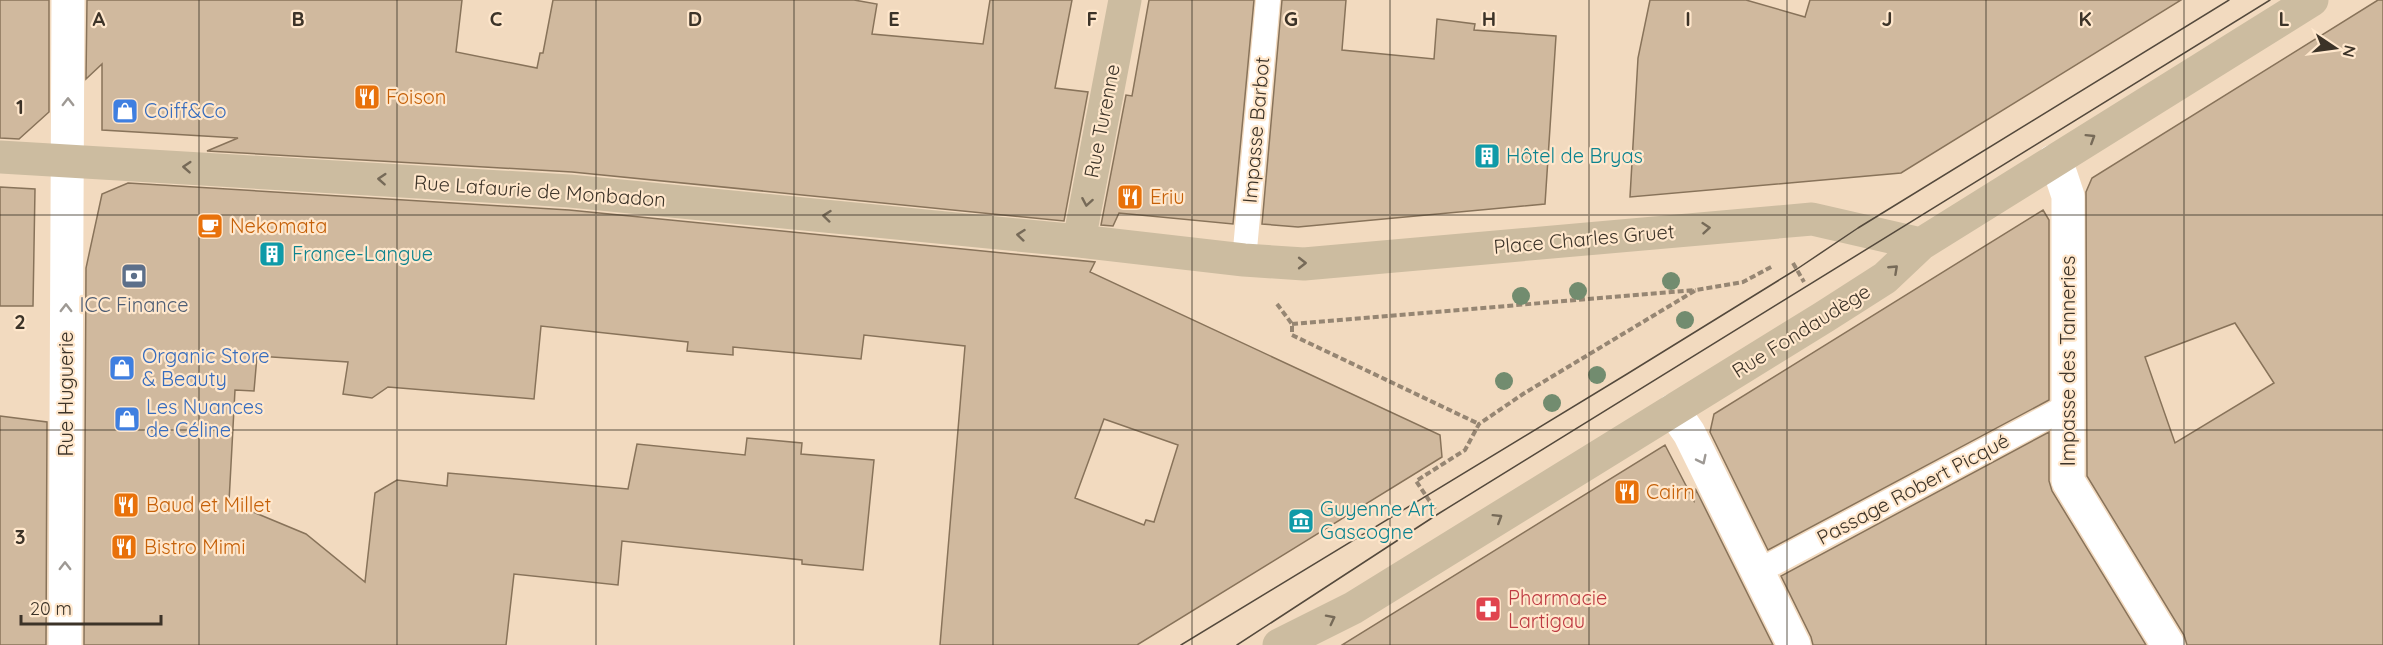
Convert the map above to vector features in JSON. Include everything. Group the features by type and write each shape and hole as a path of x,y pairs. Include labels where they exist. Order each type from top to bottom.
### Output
{"street":[{"name":"Rue Huguerie","path":"65,645 68,0"},
{"name":"Rue Turenne","path":"1079,241 1125,0"},
{"name":"Rue Fondaudège","path":"1279,645 1353,608 1824,317 1885,278 1922,244 2312,0"},
{"name":"Rue Lafaurie de Monbadon","path":"0,157 570,191 1079,241"},
{"name":"Impasse des Tanneries","path":"2053,161 2061,175 2068,196 2068,481 2168,645"},
{"name":"Place Charles Gruet","path":"1079,241 1244,260 1304,264 1812,219 1922,244"},
{"path":"1673,410 1689,433 1794,645"}],"lane":[{"name":"Impasse Barbot","path":"1244,260 1268,0"},
{"name":"Passage Robert Picqué","path":"1757,572 2068,406"}],"path":[{"path":"1784,222 1789,256 1824,317"},
{"path":"1292,324 1696,290 1743,282 1789,256"},
{"path":"1244,260 1292,324 1292,335 1479,424"},
{"path":"1456,544 1416,480 1465,450 1479,424 1523,394 1696,290"}],"building":[{"path":"0,0 49,0 49,112 19,139 0,138"},
{"path":"87,0 462,0 456,52 537,68 540,53 543,53 553,0 854,0 877,4 872,34 983,44 990,0 1072,0 1055,88 1088,92 1064,221 572,172 207,151 238,138 102,130 102,64 86,79"},
{"path":"1149,0 1254,0 1233,224 1119,213 1113,226 1101,225 1126,95 1132,96"},
{"path":"1282,0 1346,0 1342,50 1434,59 1437,19 1475,24 1474,30 1556,36 1545,204 1298,227 1262,224"},
{"path":"1650,0 1746,0 1805,17 1810,0 2181,0 1901,173 1630,197 1638,58"},
{"path":"2378,0 2383,0 2383,645 2187,645 2184,635 2087,476 2086,192 2092,178","holes":["2235,323 2274,383 2175,443 2145,357"]},
{"path":"128,183 569,210 1095,262 1090,272 1440,435 1442,457 1137,645 940,645 965,346 864,335 861,359 733,347 733,355 687,351 688,342 541,326 534,399 388,387 372,398 343,394 348,362 257,356 254,391 235,390 229,502 306,534 365,582 375,493 397,480 447,486 448,473 628,489 637,444 745,455 747,438 802,443 801,454 874,460 863,570 802,564 802,560 622,541 618,585 514,574 506,645 84,645 86,268 102,194","holes":["1104,419 1178,445 1154,522 1146,520 1144,525 1075,498"]},
{"path":"0,187 35,189 33,306 0,306"},
{"path":"2043,210 2049,220 2049,400 1768,550 1710,432 1714,414"},
{"path":"0,416 47,422 46,645 0,645"},
{"path":"2049,432 2049,481 2052,491 2146,645 1813,645 1781,576"},
{"path":"1665,445 1694,501 1696,490 1773,645 1342,645"}],"tram line":[{"path":"1181,645 1627,374 1797,269 1858,228 2229,0"},
{"path":"1237,645 1438,514 2270,0"}],"place":[{"name":"Foison","path":"367,97"},
{"name":"Coiff&Co","path":"125,111"},
{"name":"Hôtel de Bryas","path":"1487,156"},
{"name":"Eriu","path":"1130,197"},
{"name":"Nekomata","path":"210,226"},
{"name":"France-Langue","path":"272,254"},
{"name":"ICC Finance","path":"134,276"},
{"name":"Organic Store & Beauty","path":"122,368"},
{"name":"Les Nuances de Céline","path":"127,419"},
{"name":"Cairn","path":"1627,492"},
{"name":"Baud et Millet","path":"126,505"},
{"name":"Guyenne Art Gascogne","path":"1301,521"},
{"name":"Bistro Mimi","path":"124,547"},
{"name":"Pharmacie Lartigau","path":"1488,609"}]}
